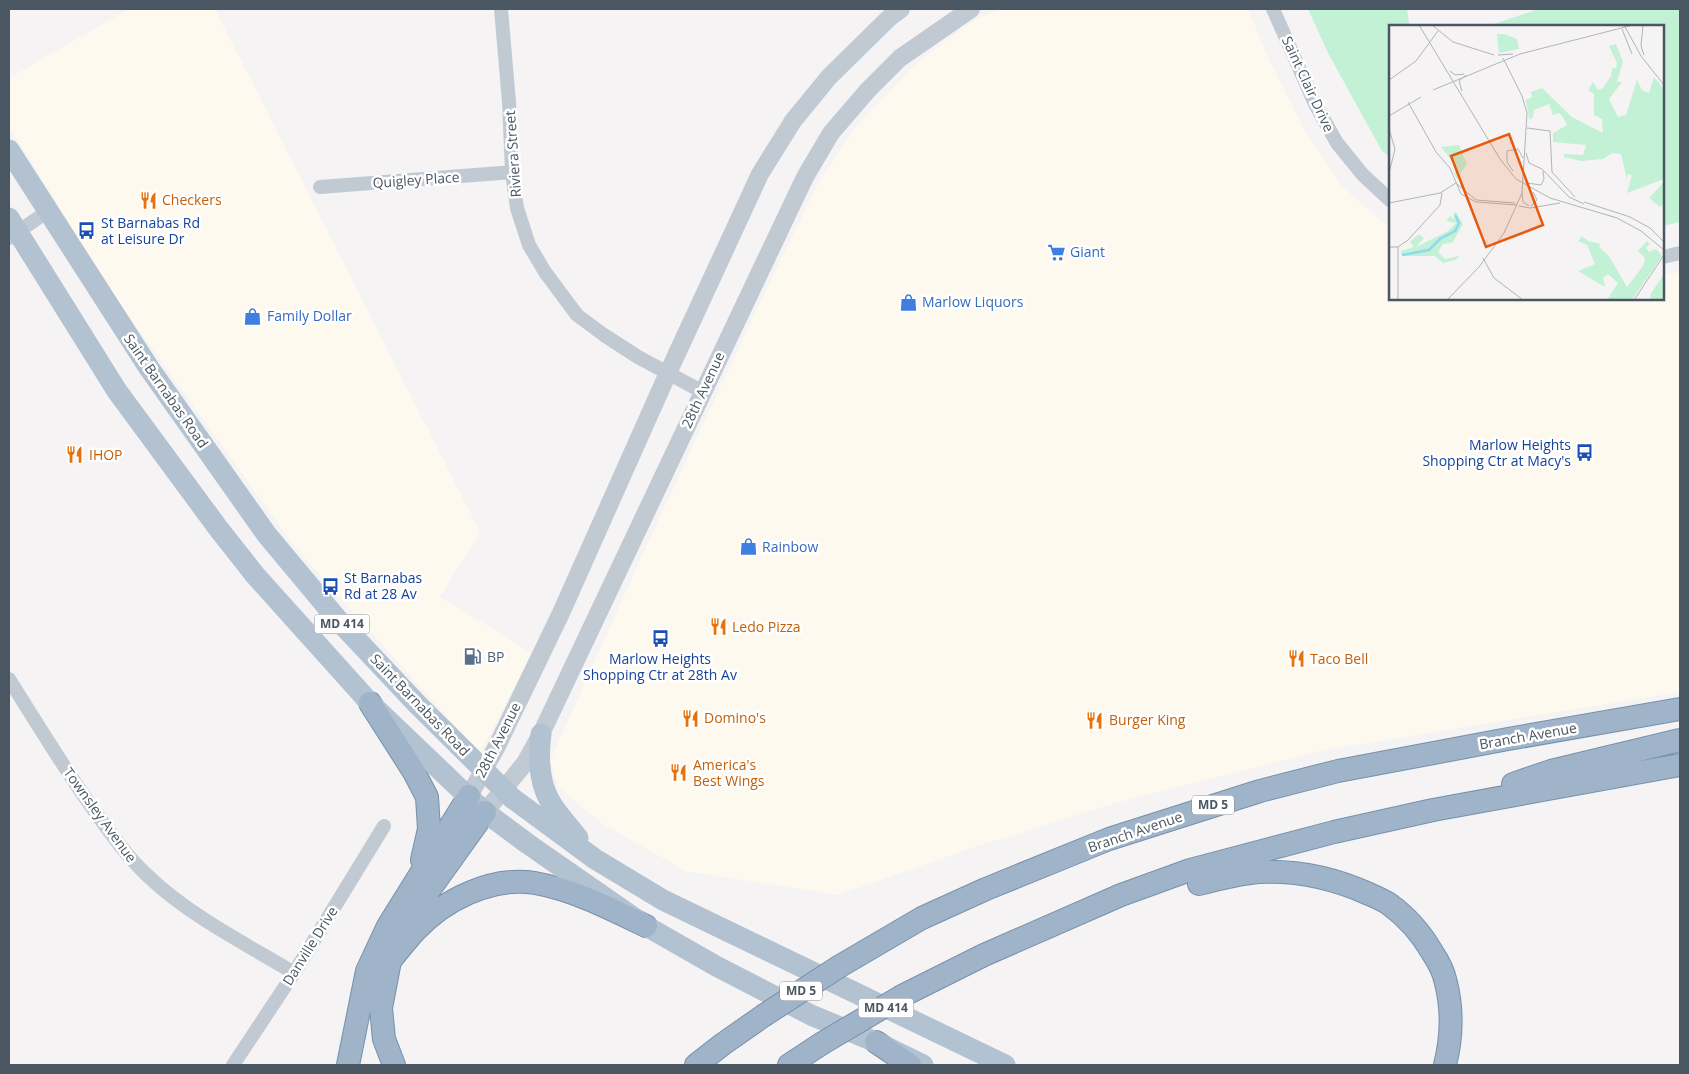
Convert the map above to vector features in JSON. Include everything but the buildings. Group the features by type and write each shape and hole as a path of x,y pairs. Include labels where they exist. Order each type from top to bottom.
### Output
{"highway":[{"path":"1611,721 1680,701"},
{"path":"370,703 414,772 427,797 429,829 419,875"},
{"name":"Branch Avenue","path":"696,1065 763,1016 840,966 922,918 986,889 1109,839 1260,791 1338,771 1680,709"},
{"path":"1433,810 1551,771 1680,740"},
{"path":"789,1065 902,996 984,955 1121,894 1190,870 1334,832 1433,810 1680,765"},
{"path":"348,1065 367,971 388,926 468,796"},
{"path":"394,1065 384,1039 381,1008 390,961 428,893 485,812"},
{"path":"1059,923 1094,919 1190,886 1225,877 1259,872 1318,876 1352,886 1388,903 1406,917 1424,937 1437,960 1446,981 1450,1008 1451,1040 1445,1065"},
{"path":"390,961 415,931 458,897 510,882 534,883 559,889 605,906 646,926"},
{"path":"876,1042 910,1065"},
{"path":"688,1065 723,1044"}],"main road":[{"name":"Saint Barnabas Road","path":"9,150 149,368 267,535 338,620 417,704 504,790 526,809 595,859 663,900 1005,1065"},
{"name":"MD 414","path":"12,229 117,391 255,575 285,611 370,703 485,812 646,926 716,966 811,1015 876,1042 923,1065"},
{"path":"541,734 538,754 542,782 550,803 595,859"}],"street":[{"name":"Riviera Street","path":"501,9 509,93 512,172 517,208 529,245 545,272 577,314 631,352 703,392"},
{"name":"28th Avenue","path":"468,796 484,771 561,613 668,373 760,174 788,129 829,77 901,9"},
{"name":"28th Avenue","path":"485,812 525,763 541,734 804,177 831,133 868,90 900,58 971,9"},
{"name":"Saint Clair Drive","path":"1273,9 1315,104 1337,143 1363,175 1389,199"},
{"name":"Quigley Place","path":"320,187 512,172"},
{"path":"12,229 48,211"},
{"path":"1664,257 1680,253"},
{"name":"Townsley Avenue","path":"9,679 102,822 125,852 149,878 186,907 294,973"},
{"name":"Danville Drive","path":"233,1065 294,973 384,826"}],"shaded area":[{"path":"129,9 215,9 480,532 440,597 532,653 480,754 295,547 113,294 9,126 9,78"},
{"path":"1001,9 1248,9 1270,62 1303,128 1343,187 1389,228 1389,300 1664,300 1664,275 1680,272 1680,692 1324,750 1119,802 978,846 838,895 686,871 601,823 558,787 550,761 638,564 763,296 817,186 855,128 921,59 976,19"}],"green space":[{"path":"1308,9 1407,9 1409,24 1420,25 1389,25 1389,156 1382,151 1328,53"},
{"path":"1539,9 1680,9 1680,222 1664,226 1664,25 1491,25"}],"place":[{"name":"Checkers","path":"148,200"},
{"name":"St Barnabas Rd at Leisure Dr","path":"87,231"},
{"name":"Giant","path":"1056,252"},
{"name":"Marlow Liquors","path":"908,302"},
{"name":"Family Dollar","path":"253,316"},
{"name":"Marlow Heights Shopping Ctr at Macy's","path":"1585,453"},
{"name":"IHOP","path":"75,455"},
{"name":"Rainbow","path":"748,547"},
{"name":"St Barnabas Rd at 28 Av","path":"330,586"},
{"name":"Ledo Pizza","path":"718,627"},
{"name":"Marlow Heights Shopping Ctr at 28th Av","path":"660,639"},
{"name":"BP","path":"473,657"},
{"name":"Taco Bell","path":"1296,659"},
{"name":"Domino's","path":"690,718"},
{"name":"Burger King","path":"1095,720"},
{"name":"America's Best Wings","path":"679,773"}]}
